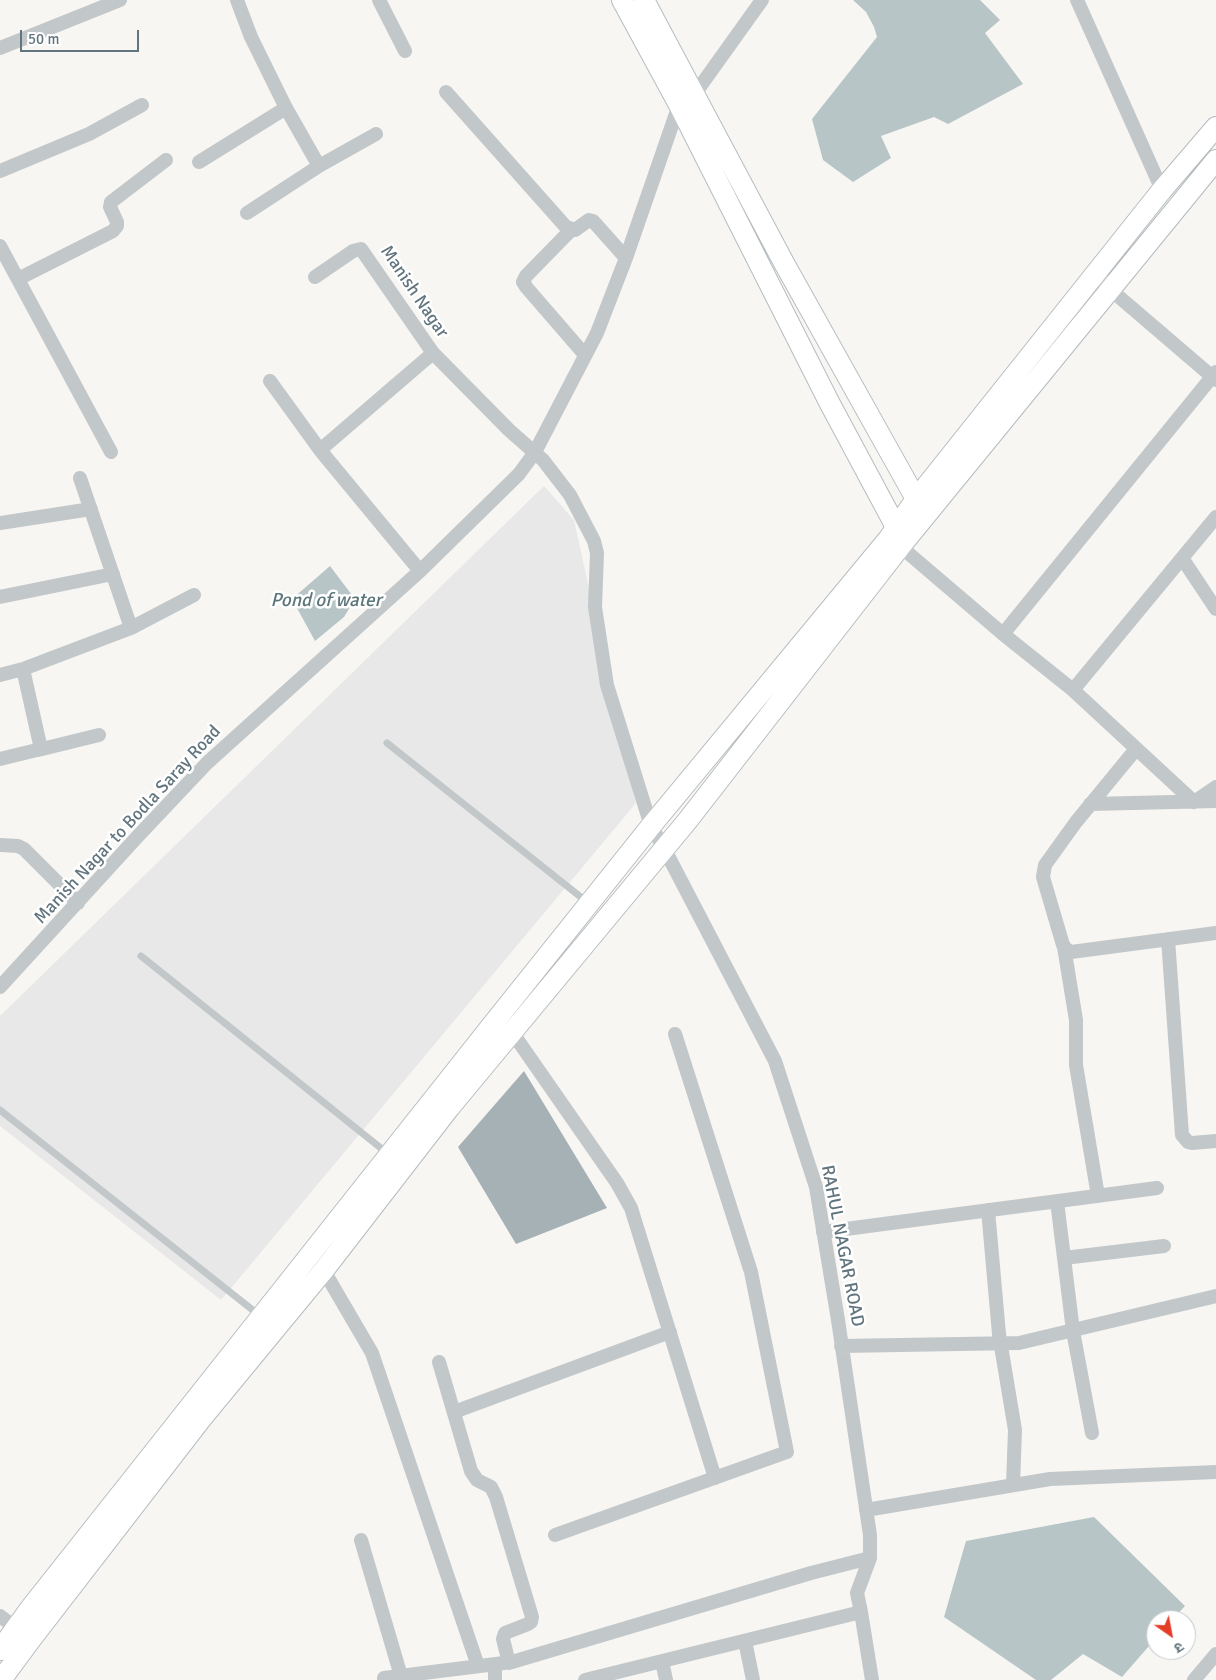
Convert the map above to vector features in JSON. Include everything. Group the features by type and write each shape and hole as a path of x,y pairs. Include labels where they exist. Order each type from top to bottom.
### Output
{"main road":[{"path":"622,0 687,100 784,263 916,499"},
{"path":"644,0 687,100 829,402 895,537"},
{"path":"1,1680 196,1426 324,1270 450,1107 688,820 895,537 916,499 1162,190 1216,127"},
{"path":"0,1650 261,1317 651,826 895,537 1111,290 1216,160"}],"street":[{"path":"0,48 120,0"},
{"path":"237,0 251,37 286,108 319,166"},
{"path":"379,0 405,51"},
{"name":"Manish Nagar to Bodla Saray Road","path":"0,987 207,763 420,571 539,456 597,333 687,100 762,0"},
{"path":"1077,0 1162,190"},
{"path":"446,92 570,230"},
{"path":"0,171 89,134 142,105"},
{"path":"199,162 286,108"},
{"path":"247,213 319,166 376,134"},
{"path":"18,279 113,231 117,226 117,222 110,206 111,202 166,160"},
{"path":"585,355 526,288 523,282 526,276 570,230 575,230 589,220 593,221 626,258"},
{"path":"0,246 111,452"},
{"name":"Manish Nagar","path":"315,276 353,251 361,249 433,353 320,450"},
{"path":"1003,634 1215,376 1111,290 1096,273"},
{"name":"RAHUL NAGAR ROAD","path":"433,353 509,430 539,456 570,495 594,540 597,553 595,607 607,685 651,826 775,1061 816,1187 841,1346 870,1535 870,1558 857,1593 872,1680"},
{"path":"270,381 320,450 420,571"},
{"path":"80,478 132,628"},
{"path":"0,523 90,509"},
{"path":"1073,690 1216,517"},
{"path":"895,537 1003,634 1073,690 1194,802"},
{"path":"1182,558 1216,609"},
{"path":"0,597 114,574"},
{"path":"0,676 132,628 194,594"},
{"path":"23,669 42,746 38,750"},
{"path":"0,759 100,735"},
{"path":"1098,1196 1076,1065 1076,1020 1064,947 1043,877 1043,869 1047,860 1090,804 1136,749"},
{"path":"1194,802 1216,787"},
{"path":"1090,804 1216,801"},
{"path":"0,846 18,846 24,849 78,903"},
{"path":"1064,947 1071,952 1216,933"},
{"path":"1168,939 1182,1135 1188,1142 1216,1141"},
{"path":"512,1032 632,1208 715,1478"},
{"path":"555,1535 787,1452 751,1272 675,1034"},
{"path":"823,1232 1157,1188"},
{"path":"1056,1201 1074,1331 1092,1433"},
{"path":"988,1210 1000,1344 1015,1430 1013,1485"},
{"path":"1064,1258 1164,1246"},
{"path":"312,1254 324,1270 372,1353 478,1666"},
{"path":"841,1346 1000,1344 1038,1340 1120,1318 1216,1296"},
{"path":"454,1412 670,1332"},
{"path":"439,1362 474,1477 491,1487 496,1497 532,1617 531,1622 528,1624 505,1634 503,1640 509,1662"},
{"path":"866,1510 1050,1479 1216,1472"},
{"path":"361,1540 402,1676"},
{"path":"384,1678 432,1676 478,1666 509,1662 811,1573 870,1558"},
{"path":"585,1680 860,1612"},
{"path":"0,1616 16,1628"},
{"path":"745,1641 753,1680"},
{"path":"1194,1680 1216,1654"},
{"path":"662,1661 666,1680"},
{"path":"495,1664 495,1680"}],"lane":[{"path":"386,743 589,904"},
{"path":"141,956 389,1155"},
{"path":"0,1110 261,1317"}],"shaded area":[{"path":"544,486 574,520 636,803 221,1300 0,1126 0,1016"}],"water":[{"path":"853,0 980,0 1000,20 985,33 1023,84 948,124 934,117 881,136 891,158 853,182 823,160 812,119 877,37 866,12"},
{"name":"Pond of water","path":"330,566 355,599 344,617 315,641 292,599"},
{"path":"1094,1517 1185,1606 1181,1610 1146,1610 1146,1649 1122,1677 1083,1654 1051,1680 1036,1680 944,1617 966,1541"}],"building":[{"path":"524,1071 607,1208 516,1244 458,1147"}]}
